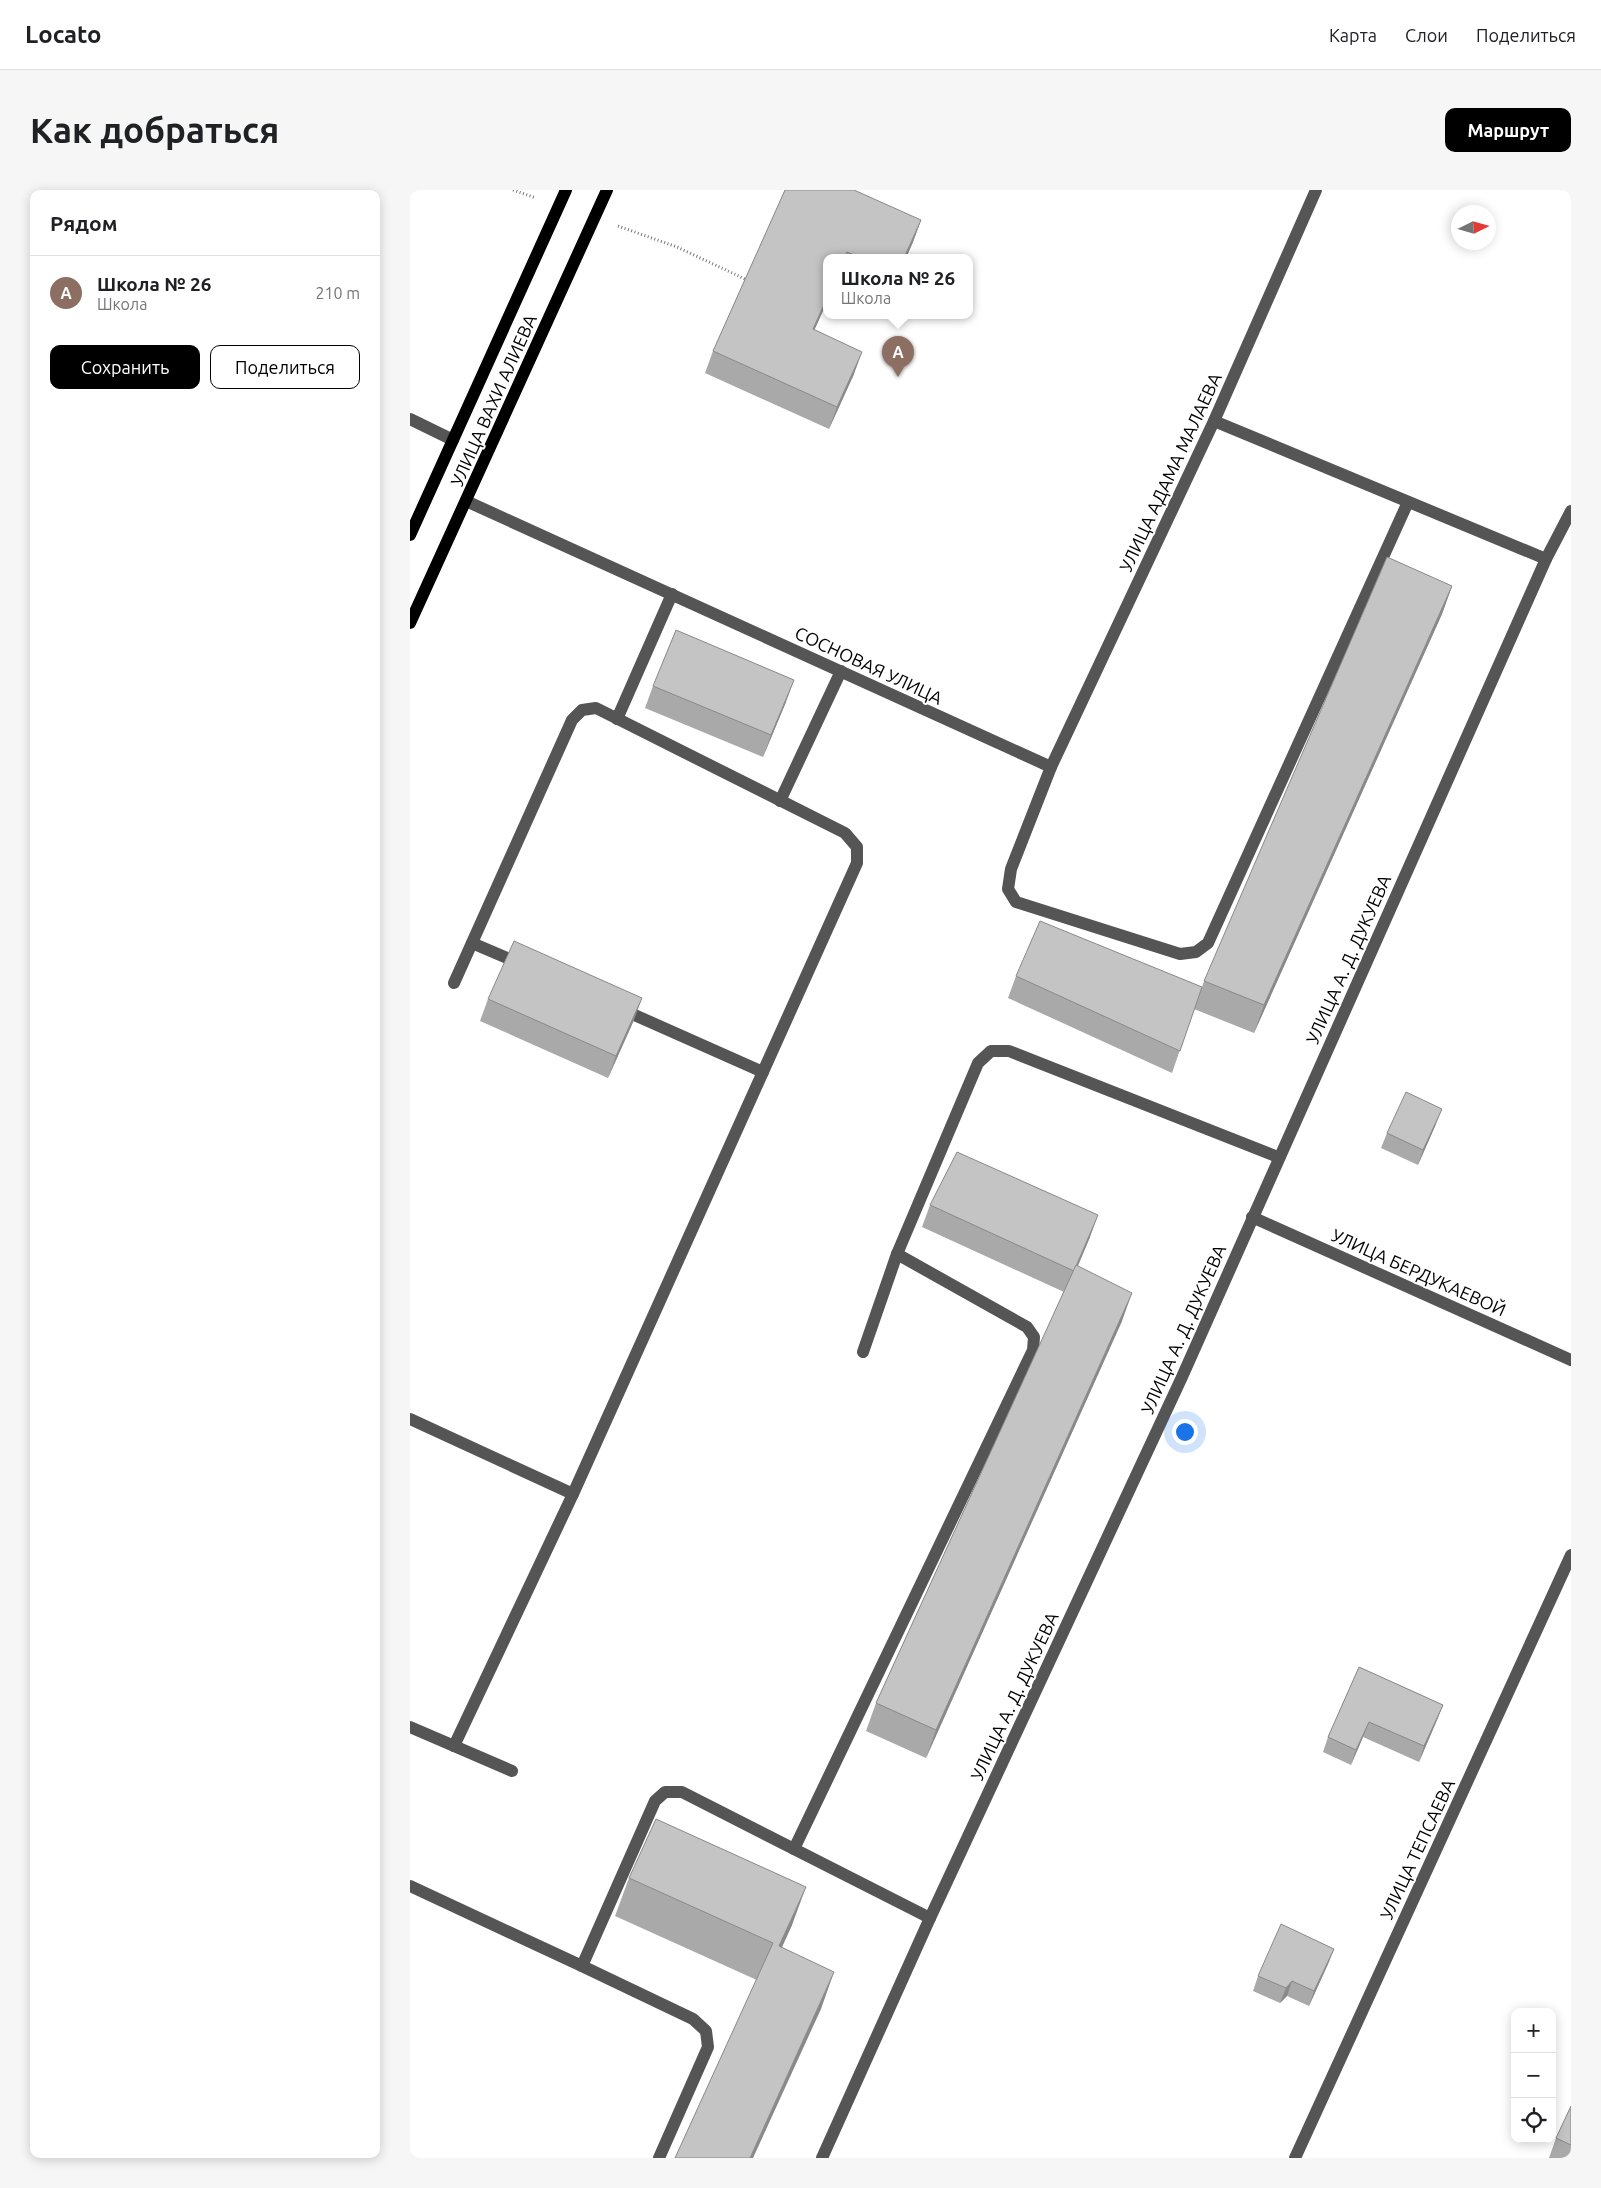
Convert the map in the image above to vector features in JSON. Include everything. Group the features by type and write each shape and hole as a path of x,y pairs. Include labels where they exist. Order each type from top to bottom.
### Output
{"main road":[{"name":"УЛИЦА ВАХИ АЛИЕВА","path":"410,535 566,190"},
{"name":"УЛИЦА ВАХИ АЛИЕВА","path":"410,623 607,190"}],"street":[{"name":"УЛИЦА АДАМА МАЛАЕВА","path":"1316,190 1214,421 1051,767 1011,869 1008,889 1016,902 1180,954 1196,952 1208,943 1408,502"},
{"path":"410,419 452,440"},
{"path":"1214,421 1546,559"},
{"name":"СОСНОВАЯ УЛИЦА","path":"466,501 1051,767"},
{"name":"УЛИЦА А. Д. ДУКУЕВА","path":"822,2158 930,1918 1178,1386 1278,1157 1546,559 1571,511"},
{"path":"617,719 672,594"},
{"path":"780,801 841,671"},
{"path":"454,984 572,720 582,710 596,708 845,832 857,847 857,863 573,1494 454,1746"},
{"path":"472,943 536,971"},
{"path":"608,1004 763,1072"},
{"path":"863,1352 898,1254 978,1063 991,1051 1010,1051 1278,1157"},
{"name":"УЛИЦА БЕРДУКАЕВОЙ","path":"1252,1217 1571,1360"},
{"path":"794,1849 1033,1350 1034,1338 1027,1327 898,1254"},
{"path":"410,1420 573,1494"},
{"name":"УЛИЦА ТЕПСАЕВА","path":"1296,2158 1571,1555"},
{"path":"410,1727 512,1771"},
{"path":"582,1966 654,1801 665,1792 682,1792 930,1918"},
{"path":"410,1886 693,2019 706,2031 708,2047 660,2158"}],"path":[{"path":"513,190 558,206"},
{"path":"594,218 677,246 746,280"}],"building":[{"path":"785,190 854,190 921,220 906,254 852,254 847,252 846,254 823,254 823,307 813,329 862,352 837,407 713,351"},
{"path":"1387,557 1452,586 1264,1005 1204,981"},
{"path":"676,630 794,680 771,735 653,686"},
{"path":"1040,921 1202,987 1180,1051 1016,976"},
{"path":"514,941 642,998 616,1056 488,999"},
{"path":"1406,1092 1442,1109 1423,1150 1387,1133"},
{"path":"957,1152 1098,1215 1074,1271 930,1205"},
{"path":"1076,1265 1132,1293 936,1730 876,1703"},
{"path":"1359,1667 1443,1705 1424,1746 1369,1722 1356,1750 1328,1737"},
{"path":"656,1819 806,1887 779,1946 834,1972 750,2158 675,2158 773,1943 629,1878"},
{"path":"1281,1924 1334,1949 1314,1991 1292,1981 1286,1988 1258,1976"},
{"path":"1571,2106 1571,2145 1556,2138"}],"place":[{"name":"Школа № 26","path":"898,377"}]}
